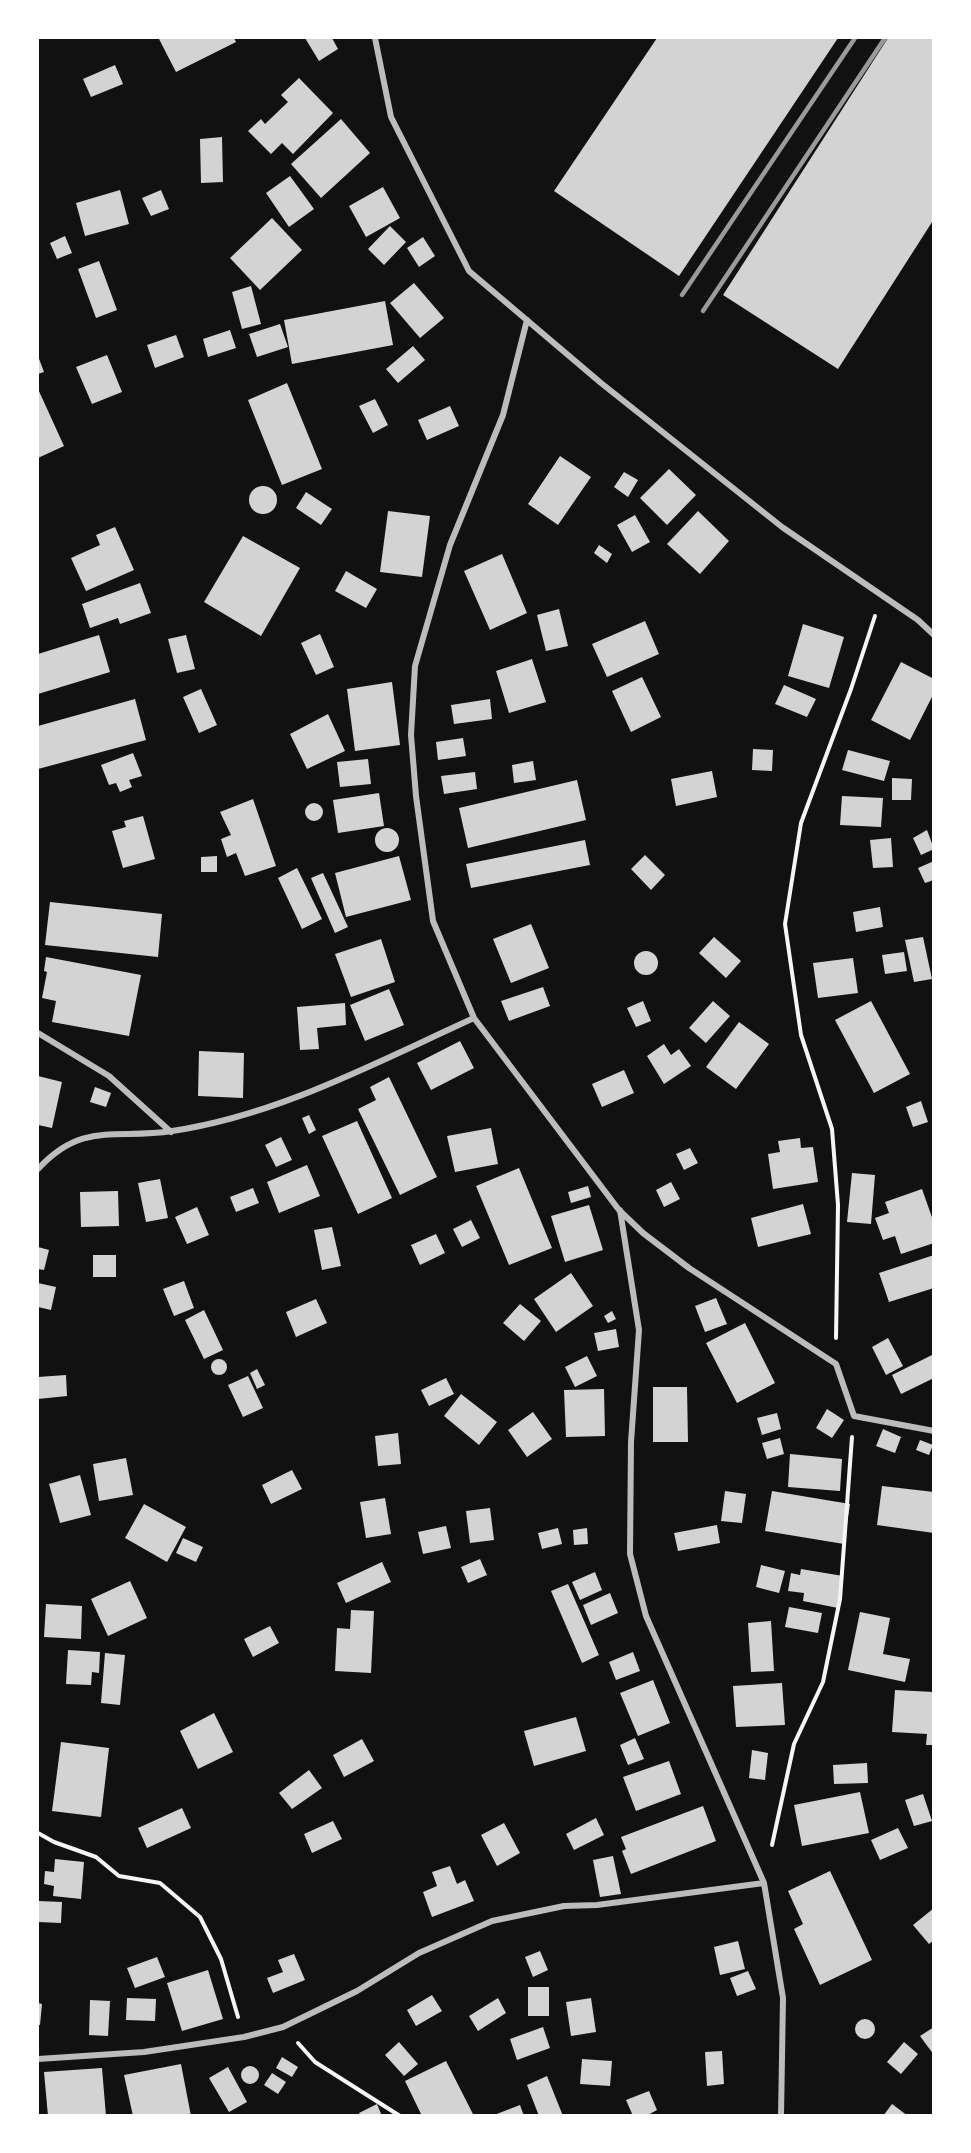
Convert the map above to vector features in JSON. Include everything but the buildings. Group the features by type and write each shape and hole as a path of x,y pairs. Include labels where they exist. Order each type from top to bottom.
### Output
{"street":[{"path":"375,38 391,117 469,271 601,383 782,527 918,620 933,635"},
{"path":"527,320 503,415 450,545 415,666 411,735 416,796 433,921 474,1018 620,1210 643,1233 689,1268 836,1364 854,1416 933,1431"},
{"path":"38,1169 47,1159 86,1136 123,1132 171,1132 237,1117 290,1099 474,1018"},
{"path":"38,1033 109,1076 171,1132"},
{"path":"620,1210 639,1330 631,1442 630,1554 646,1616 764,1883 783,1998 782,2115"},
{"path":"38,2059 144,2052 244,2037 283,2027 357,1991 419,1953 492,1921 564,1906 597,1905 764,1883"}],"path":[{"path":"836,1364 838,1205 832,1129 801,1035 785,924 801,823 851,689 881,595"},
{"path":"764,1883 794,1744 823,1682 840,1599 854,1416"},
{"path":"38,1833 54,1842 96,1857 119,1876 160,1883 200,1917 221,1959 244,2037"},
{"path":"283,2027 315,2062 399,2115"}],"railway":[{"path":"682,295 855,38"},
{"path":"703,311 885,38"}]}
